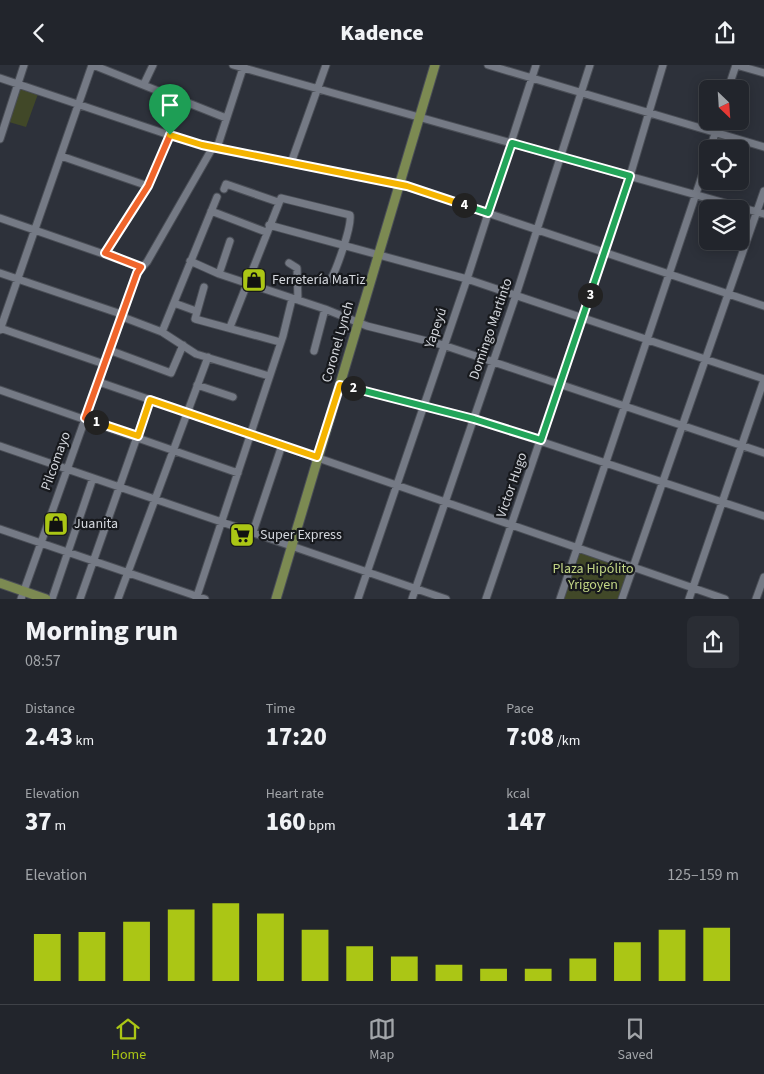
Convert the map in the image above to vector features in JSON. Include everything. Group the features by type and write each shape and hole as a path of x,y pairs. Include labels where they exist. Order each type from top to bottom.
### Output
{"main road":[{"name":"Coronel Lynch","path":"276,599 290,545 436,65"},
{"path":"0,583 22,595 46,599"},
{"path":"0,588 32,599"}],"street":[{"path":"0,138 24,65"},
{"path":"104,364 0,329 93,65 226,118"},
{"path":"144,84 153,65"},
{"path":"233,65 761,213"},
{"path":"291,163 326,65"},
{"path":"488,65 764,147"},
{"name":"Yapeyú","path":"358,599 467,279 536,65"},
{"name":"Domingo Martinto","path":"412,599 562,157 590,65"},
{"name":"Victor Hugo","path":"486,599 605,252 663,65"},
{"path":"731,80 736,65 764,73"},
{"name":"Pilcomayo","path":"22,595 137,273 147,262 215,148 244,67"},
{"path":"0,78 78,106 215,148 399,184 764,306"},
{"path":"713,140 716,130"},
{"path":"105,253 148,186 170,135"},
{"path":"60,156 148,186"},
{"path":"224,189 226,184 279,200 350,215 351,220 331,279"},
{"path":"560,599 699,186"},
{"path":"622,599 729,294 761,213 764,191"},
{"path":"162,332 217,197"},
{"path":"230,327 279,200"},
{"path":"211,211 268,229 343,246 467,279 764,380 689,599"},
{"path":"0,217 141,267"},
{"path":"219,274 230,241"},
{"path":"190,261 219,274 325,309 358,322 443,345 764,453"},
{"path":"196,598 295,300 297,268 289,263"},
{"path":"0,273 121,315 162,332 196,354 269,376"},
{"path":"195,315 204,287"},
{"path":"174,303 195,315 280,342"},
{"path":"314,351 325,309"},
{"path":"109,350 172,373 183,345"},
{"path":"118,599 208,357"},
{"path":"99,382 725,599"},
{"path":"197,385 233,397"},
{"path":"340,385 474,419 764,516"},
{"path":"0,390 138,436 238,473"},
{"path":"80,599 150,400"},
{"path":"253,531 282,445"},
{"path":"0,446 253,531 446,599"},
{"path":"52,599 93,478"},
{"path":"0,529 68,551 196,598 205,599"},
{"path":"756,599 764,577"}],"green space":[{"path":"20,88 38,94 26,127 9,122"},
{"name":"Plaza Hipólito Yrigoyen","path":"578,547 633,567 622,599 560,599"}],"place":[{"name":"Ferretería MaTiz","path":"254,280"},
{"name":"Juanita","path":"56,524"},
{"name":"Super Express","path":"242,535"}],"route":[{"path":"170,135 196,144 407,186 488,213 512,143 630,176 541,440 474,419 340,385 317,457 150,400 138,436 85,418 120,317 141,267 105,253 148,186 170,135"}]}
